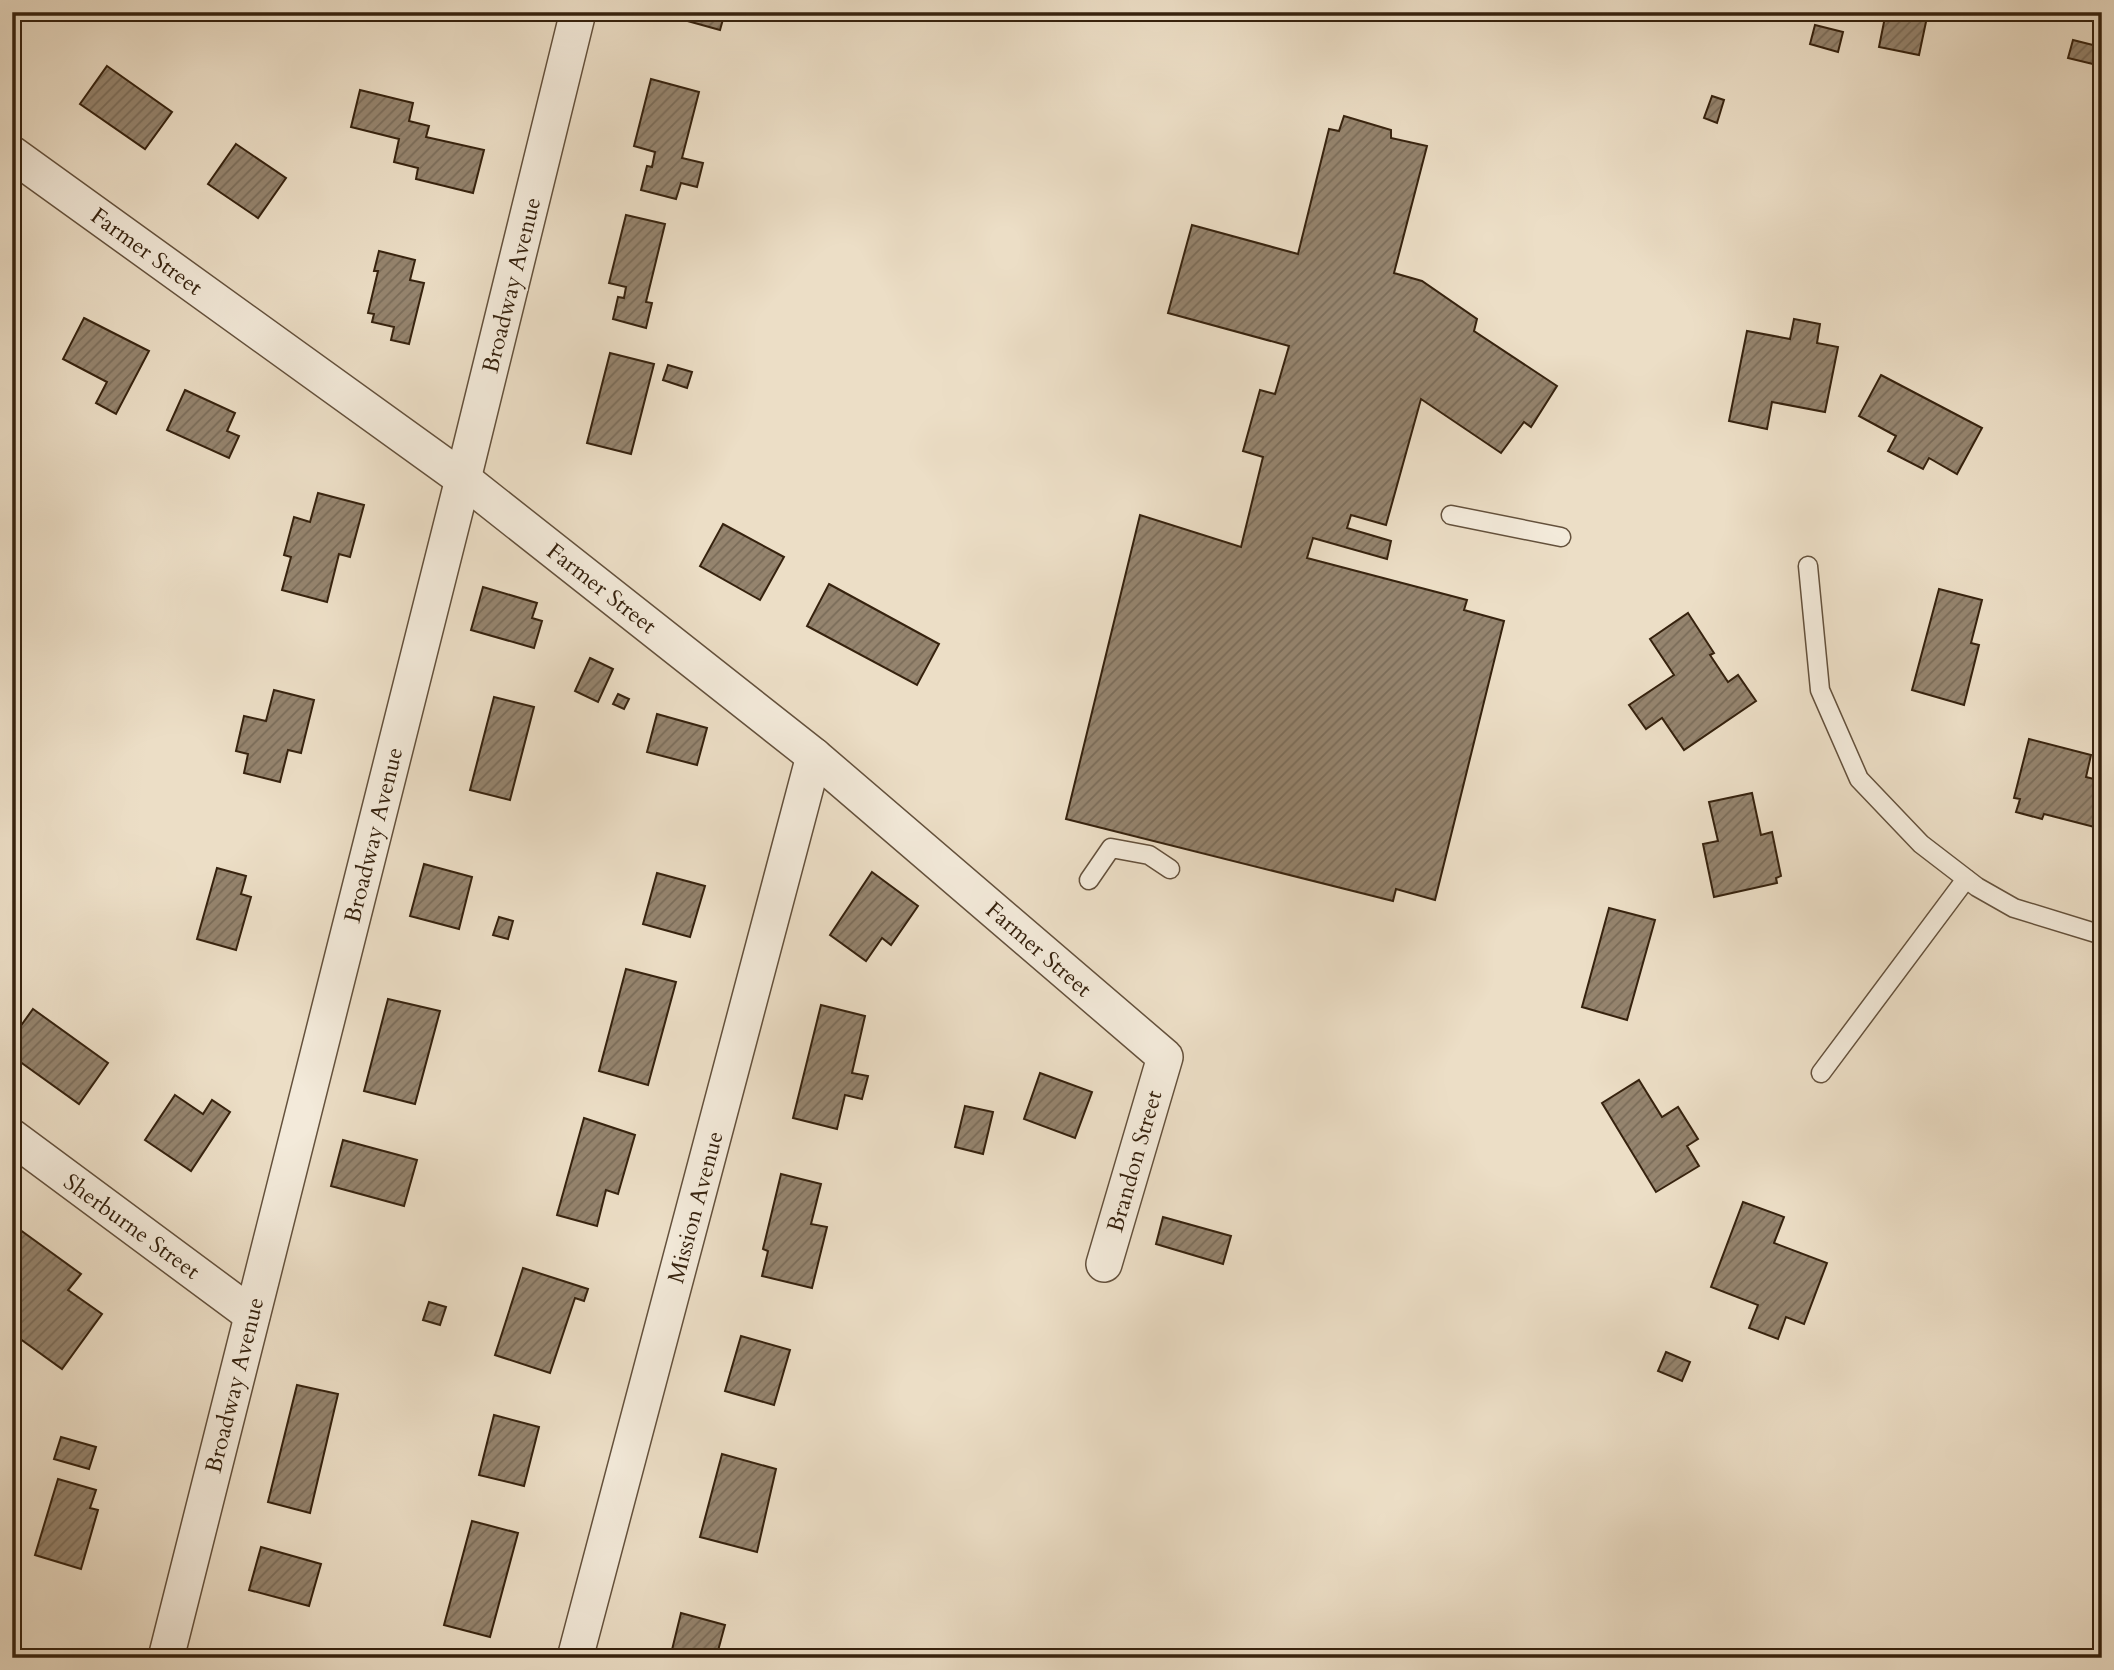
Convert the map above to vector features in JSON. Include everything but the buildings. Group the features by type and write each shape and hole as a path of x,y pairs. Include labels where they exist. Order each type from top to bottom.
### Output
{"street":[{"name":"Broadway Avenue","path":"166,1658 578,12"},
{"name":"Farmer Street","path":"12,154 463,479 814,756 1165,1057"},
{"name":"Mission Avenue","path":"575,1658 814,756"},
{"name":"Brandon Street","path":"1104,1264 1165,1057"},
{"name":"Sherburne Street","path":"12,1138 252,1315"}],"lane":[{"path":"1451,515 1561,537"},
{"path":"1808,566 1820,690 1859,779 1921,844 1966,879 2014,908 2102,935"},
{"path":"1089,880 1111,848 1149,855 1170,869"},
{"path":"1821,1073 1966,879"}]}
